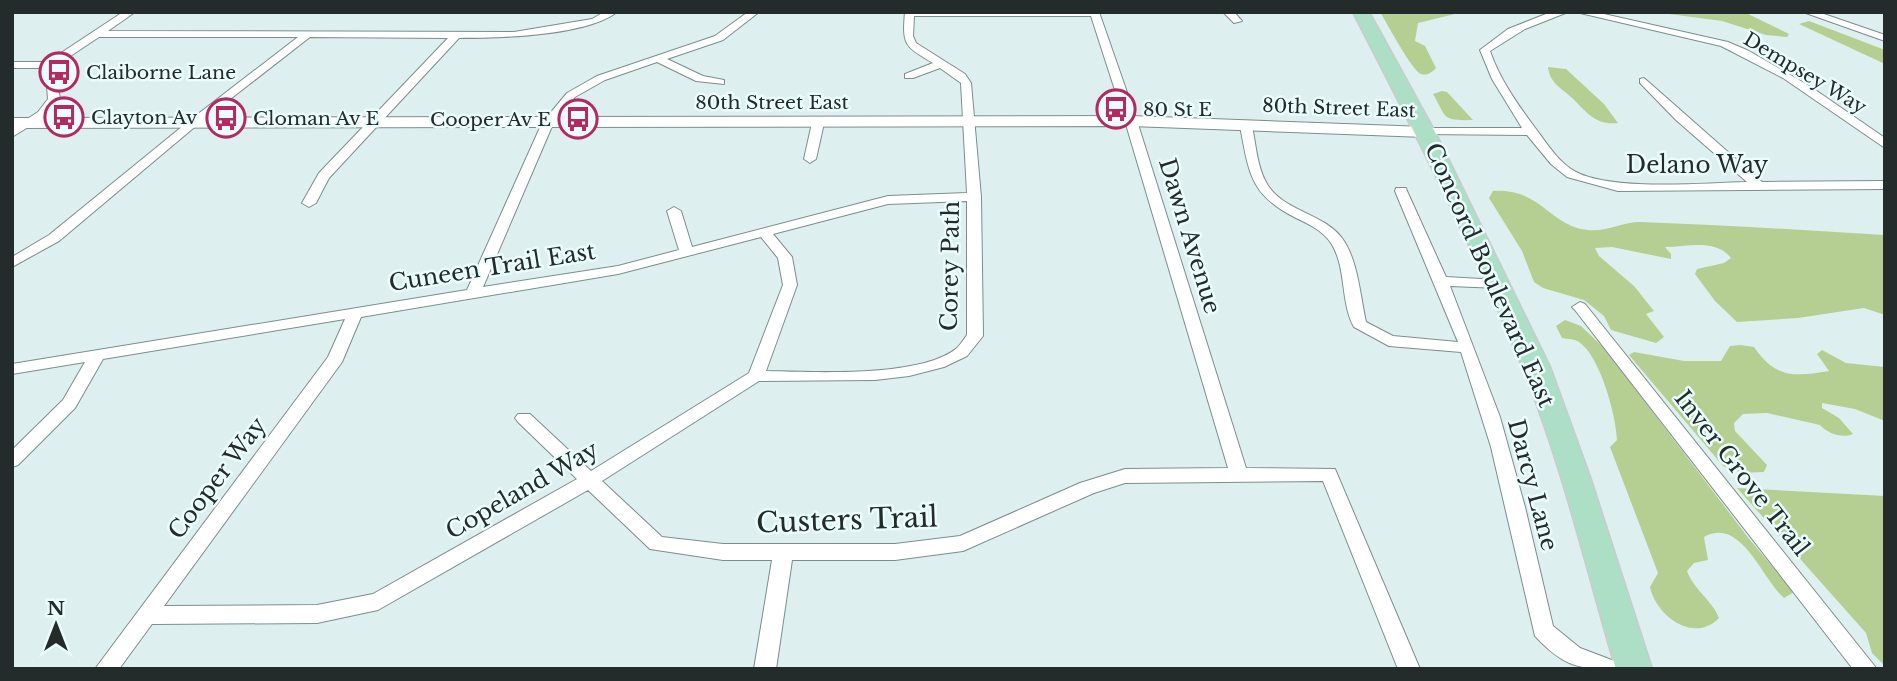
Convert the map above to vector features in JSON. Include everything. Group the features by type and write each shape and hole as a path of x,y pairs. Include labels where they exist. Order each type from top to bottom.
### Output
{"main road":[{"name":"Concord Boulevard East","path":"1361,12 1426,132 1499,284 1554,415 1634,669"}],"street":[{"path":"12,134 21,123 54,99 51,74 65,55 131,12"},
{"path":"98,34 455,36 552,31 595,21 612,12"},
{"path":"474,292 548,123 570,95 601,78 719,38 754,12"},
{"path":"910,13 1094,12"},
{"name":"Dawn Avenue","path":"1094,12 1131,121 1238,473"},
{"path":"1228,12 1237,21"},
{"path":"1531,131 1489,65 1485,50 1497,39 1544,17 1563,12"},
{"name":"Dempsey Way","path":"1581,12 1724,44 1744,52 1834,108 1885,144"},
{"path":"1808,12 1885,38"},
{"name":"Corey Path","path":"755,376 900,373 956,355 971,345 975,336 974,197 966,83 961,76 911,45 908,36 910,13"},
{"path":"14,262 54,238 193,123 306,36"},
{"path":"309,203 323,176 455,36"},
{"path":"660,60 700,79 720,82"},
{"path":"909,76 941,64"},
{"path":"12,65 58,65"},
{"path":"1644,80 1680,118 1759,186"},
{"name":"80th Street East","path":"21,123 1131,121 1426,132 1531,131"},
{"path":"810,159 818,123"},
{"path":"1246,126 1260,182 1266,192 1323,228 1338,243 1359,324 1389,341 1468,348"},
{"name":"Delano Way","path":"1531,131 1565,170 1580,179 1618,187 1885,185"},
{"name":"Darcy Lane","path":"1401,191 1468,348 1508,475 1543,630 1556,645 1574,657 1609,669"},
{"name":"Cuneen Trail East","path":"12,369 618,270 766,234 888,200 974,197"},
{"path":"674,211 687,253"},
{"path":"755,376 790,285 785,257 766,234"},
{"path":"1441,281 1499,284"},
{"name":"Inver Grove Trail","path":"1580,307 1866,669"},
{"name":"Cooper Way","path":"106,669 337,358 356,311"},
{"path":"12,461 69,404 97,355"},
{"name":"Copeland Way","path":"145,615 317,614 378,601 588,481 755,376"},
{"name":"Custers Trail","path":"524,418 657,544 723,552 895,552 963,542 1087,488 1125,476 1329,474 1409,669"},
{"path":"765,669 783,552"}],"green space":[{"path":"1380,12 1463,12 1418,23 1415,41 1425,46 1436,68 1430,73 1421,74 1412,65"},
{"path":"1654,12 1744,12 1789,34 1787,37 1766,35 1722,21"},
{"path":"1809,21 1885,50 1885,64 1799,24"},
{"path":"1548,67 1566,69 1604,104 1618,123 1603,122 1591,116 1556,84"},
{"path":"1447,92 1473,120 1455,120 1446,116 1433,94"},
{"path":"1493,191 1523,195 1564,222 1588,230 1640,222 1885,235 1885,315 1864,308 1798,318 1737,322 1715,301 1695,274 1697,269 1724,263 1731,258 1725,252 1701,245 1665,247 1671,254 1671,259 1612,247 1595,248 1599,256 1634,286 1654,311 1646,314 1664,337 1656,343 1611,330 1604,316 1584,300 1543,288 1534,282 1522,251 1489,198"},
{"path":"1565,320 1581,326 1604,348 1750,540 1794,592 1784,598 1740,542 1729,535 1717,533 1704,537 1708,560 1694,563 1687,571 1719,618 1699,628 1688,627 1677,623 1660,608 1650,587 1658,573 1610,447 1617,440 1606,387 1587,349 1577,341 1562,338 1556,326"},
{"path":"1730,346 1754,347 1770,365 1786,373 1829,371 1817,354 1822,350 1846,363 1885,367 1885,421 1855,409 1822,403 1822,408 1839,418 1853,434 1844,436 1831,433 1820,425 1767,413 1743,414 1734,423 1735,431 1767,465 1764,472 1738,471 1723,466 1629,355 1634,352 1684,361 1721,361"},
{"path":"1737,488 1885,496 1885,666 1872,653 1866,633"}],"place":[{"name":"Claiborne Lane","path":"59,72"},
{"name":"80 St E","path":"1116,109"},
{"name":"Clayton Av","path":"64,117"},
{"name":"Cloman Av E","path":"226,118"},
{"name":"Cooper Av E","path":"578,119"}]}
